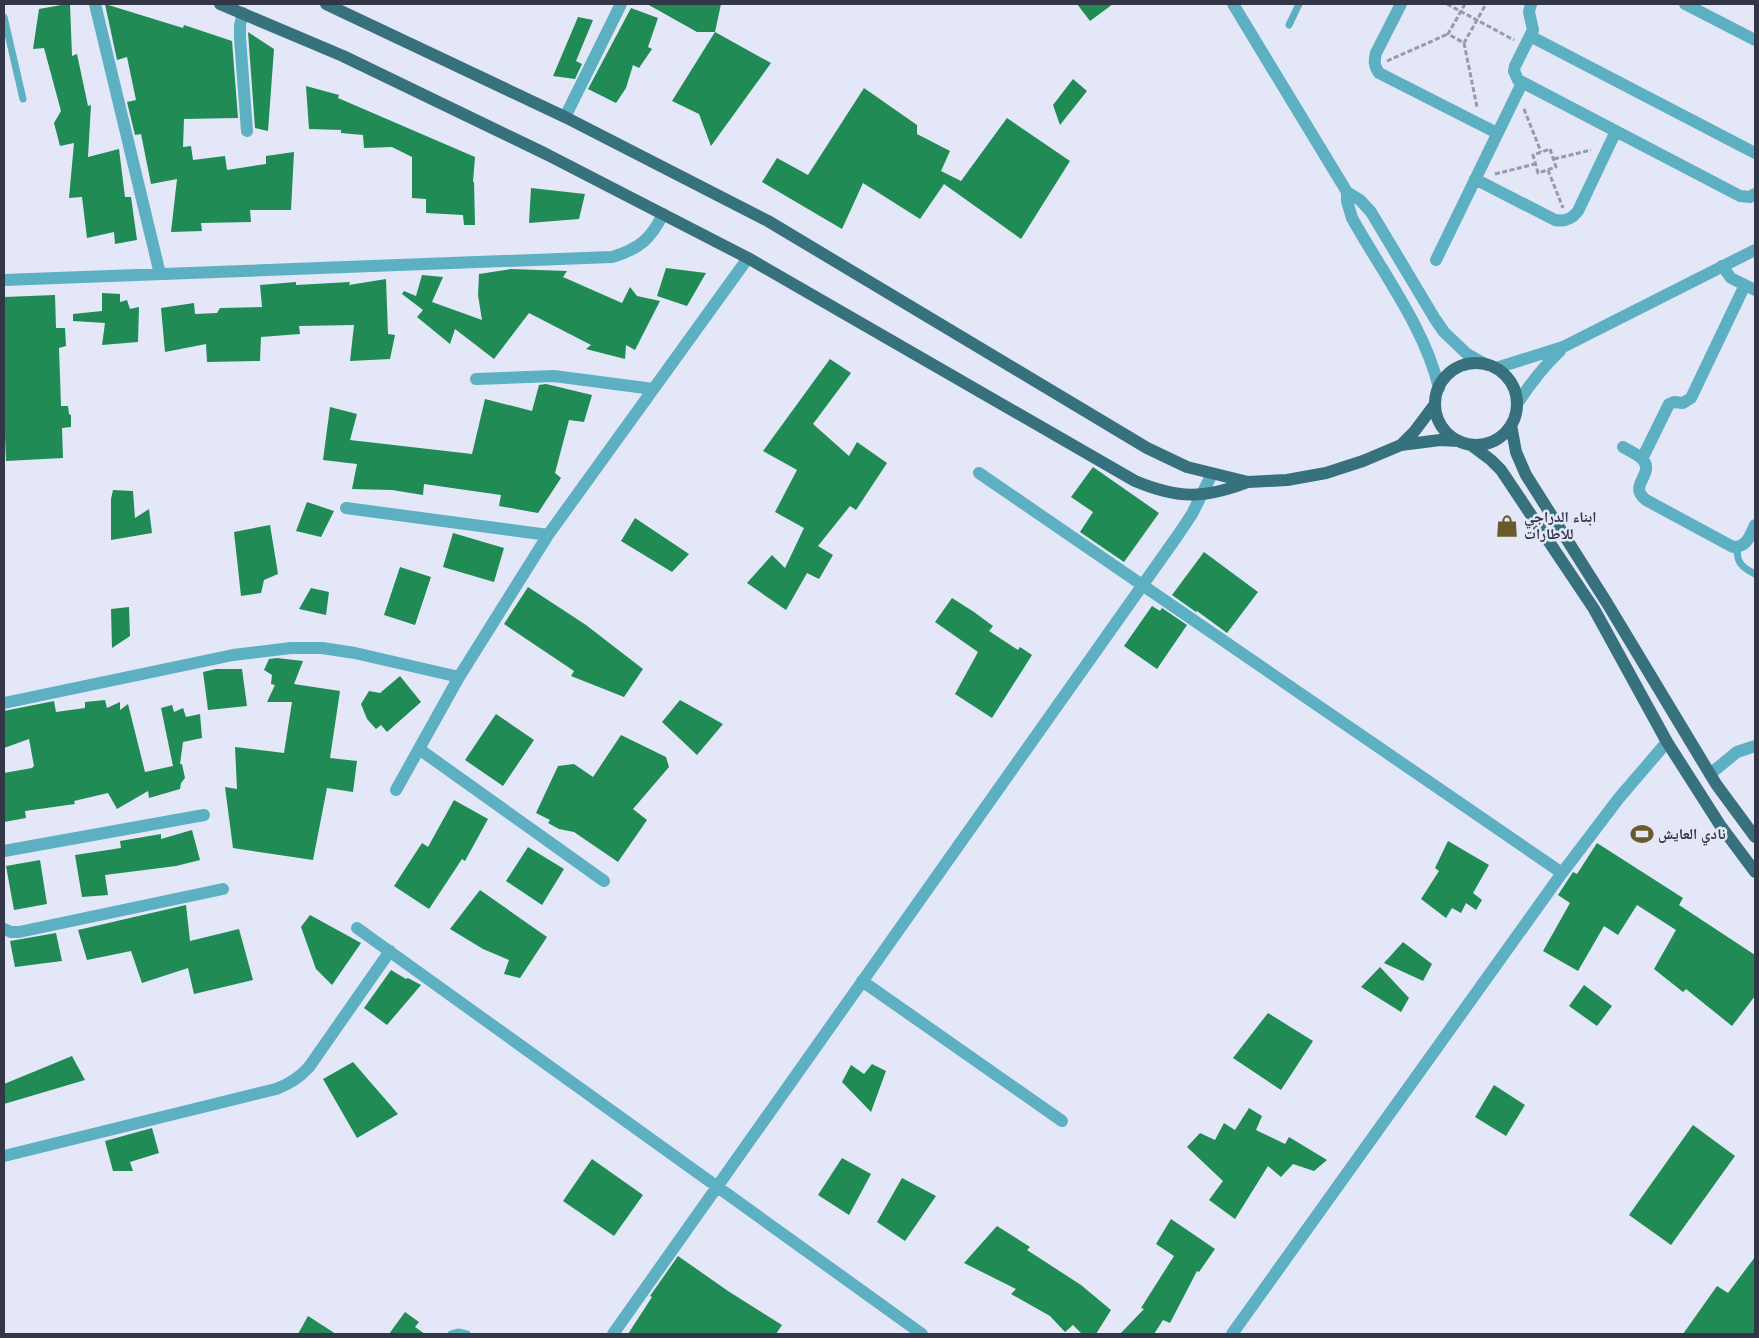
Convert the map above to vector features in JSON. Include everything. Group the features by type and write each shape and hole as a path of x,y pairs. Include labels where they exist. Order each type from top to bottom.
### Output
{"main road":[{"path":"220,4 342,56 546,154 748,258 1134,481 1165,492 1202,495 1224,491 1248,482"},
{"path":"326,4 565,117 768,222 1147,448 1188,467 1248,482 1287,480 1326,473 1363,461 1401,445 1440,440 1465,443 1483,444 1494,441 1504,434 1511,425 1516,415 1517,404 1516,393 1512,383 1505,374 1496,368 1472,363 1452,371 1444,379 1439,388 1436,404 1437,415 1442,426 1450,435 1465,443 1491,460 1501,470 1594,609 1667,742 1725,832 1755,872"},
{"path":"1401,445 1436,404"},
{"path":"1511,425 1516,452 1526,475 1608,603 1710,774 1755,837"}],"street":[{"path":"95,4 160,274"},
{"path":"565,117 621,4"},
{"path":"1233,4 1348,192 1360,200 1371,212 1444,332 1467,354 1483,364"},
{"path":"1401,4 1376,52 1374,60 1375,67 1379,73 1497,133"},
{"path":"1531,4 1529,12 1533,30 1514,71 1520,88 1616,131 1740,196 1750,197 1755,194"},
{"path":"1685,4 1755,40"},
{"path":"243,13 240,25 240,38 247,131"},
{"path":"1528,41 1755,153"},
{"path":"1436,260 1520,88"},
{"path":"1475,179 1555,220 1568,220 1578,211 1616,131"},
{"path":"1348,192 1347,201 1352,218 1425,344 1439,388"},
{"path":"4,280 612,257 629,252 644,242 655,230 663,214"},
{"path":"1496,368 1563,347 1755,250"},
{"path":"396,790 459,677 548,535 748,258"},
{"path":"1642,459 1669,404 1686,402 1691,398 1750,288 1731,278 1722,266"},
{"path":"1517,404 1544,366 1563,347"},
{"path":"476,379 554,376 653,389"},
{"path":"1623,447 1642,459 1646,469 1639,485 1639,491 1643,498 1728,545 1738,547 1745,543 1755,525"},
{"path":"979,473 1562,873"},
{"path":"613,1334 1192,514 1212,474"},
{"path":"346,508 548,535"},
{"path":"4,703 232,655 291,648 322,648 355,653 459,677"},
{"path":"1232,1334 1562,873 1619,798 1667,742"},
{"path":"1710,774 1737,752 1755,746"},
{"path":"418,749 604,881"},
{"path":"4,851 204,815"},
{"path":"4,929 11,932 19,932 223,889"},
{"path":"357,928 922,1334"},
{"path":"4,1156 276,1089 289,1084 309,1067 390,951"},
{"path":"862,981 1062,1121"}],"lane":[{"path":"1289,24 1299,4"},
{"path":"4,17 23,99"},
{"path":"1738,547 1738,558 1742,566 1755,574"},
{"path":"451,1334 458,1332 468,1334"}],"path":[{"path":"1447,4 1477,20 1528,41"},
{"path":"1375,67 1448,34 1465,4"},
{"path":"1481,125 1464,43 1486,4"},
{"path":"1448,34 1464,43"},
{"path":"1520,88 1541,152"},
{"path":"1554,159 1609,145"},
{"path":"1550,149 1556,167 1538,173 1533,155 1541,152 1550,149"},
{"path":"1475,179 1535,164"},
{"path":"1548,170 1568,220"}],"building":[{"path":"70,4 72,56 77,54 88,106 91,105 88,157 119,149 125,197 131,197 137,240 115,244 114,232 87,238 82,197 69,198 74,143 60,146 54,123 61,111 44,48 33,49 39,9"},
{"path":"105,4 183,28 184,25 232,41 238,118 184,119 183,147 191,146 193,160 225,156 227,170 266,164 266,156 294,152 291,210 250,210 251,222 201,223 202,231 171,232 177,179 151,184 141,134 135,135 127,102 136,100 127,57 117,60"},
{"path":"647,4 721,4 715,32 697,32"},
{"path":"1077,4 1113,4 1090,21"},
{"path":"631,8 658,18 648,47 652,49 639,68 633,65 626,88 616,103 588,89"},
{"path":"578,17 593,20 576,61 582,64 575,79 553,76"},
{"path":"248,32 274,49 268,131 255,128"},
{"path":"715,32 771,63 711,146 699,114 672,101"},
{"path":"1073,79 1087,91 1060,125 1053,105"},
{"path":"306,86 339,95 338,98 475,157 473,182 475,225 464,225 463,215 426,213 426,199 412,198 412,157 392,147 364,148 363,135 341,133 341,130 309,129"},
{"path":"864,88 917,125 917,134 950,151 941,171 961,181 1007,118 1070,161 1021,239 944,184 920,219 863,183 842,229 762,182 777,158 808,175"},
{"path":"531,188 585,194 579,219 529,223"},
{"path":"666,268 706,273 687,306 657,296"},
{"path":"511,269 567,271 563,277 622,303 630,287 637,296 660,301 635,350 626,345 625,359 586,349 591,345 529,313 494,359 455,329 450,344 417,317 423,310 402,294 404,291 416,296 422,275 443,277 432,302 482,320 478,295 479,274"},
{"path":"386,279 388,334 395,335 390,359 350,361 354,325 299,326 300,334 261,337 260,361 207,362 206,344 165,352 161,308 194,303 195,314 217,313 220,308 262,307 260,285 296,282 296,285 350,282 349,285"},
{"path":"102,293 120,294 120,302 127,300 130,309 139,307 138,342 102,345 105,323 73,321 73,314 102,311"},
{"path":"55,295 56,328 65,328 66,346 59,348 61,406 68,406 69,414 71,415 71,427 62,428 63,458 6,461 4,297"},
{"path":"830,359 851,373 813,424 849,456 857,442 887,463 856,510 850,506 818,546 833,555 819,579 807,573 786,610 747,583 772,555 785,568 804,528 775,512 797,470 763,451"},
{"path":"546,384 592,395 584,422 569,420 555,473 561,478 538,513 499,506 501,495 424,484 423,495 392,490 352,489 357,464 323,460 330,407 357,414 350,440 472,454 485,399 532,411 539,385"},
{"path":"1093,467 1159,513 1124,562 1080,532 1093,512 1071,497"},
{"path":"113,490 133,491 135,518 149,509 152,533 111,540 111,499"},
{"path":"307,502 334,511 321,537 296,531"},
{"path":"635,518 689,554 672,572 621,541"},
{"path":"270,525 278,574 264,580 261,593 241,596 234,532"},
{"path":"453,533 504,548 494,582 443,567"},
{"path":"1204,552 1258,592 1227,633 1172,595"},
{"path":"400,567 431,577 415,625 384,615"},
{"path":"528,587 586,625 643,669 624,697 571,676 574,671 504,624"},
{"path":"311,588 329,592 326,615 299,609"},
{"path":"952,598 993,626 989,631 1018,650 1020,647 1032,655 992,718 955,694 978,652 935,622"},
{"path":"1152,606 1160,611 1162,608 1187,625 1157,669 1124,646"},
{"path":"129,607 130,636 112,648 111,609"},
{"path":"269,659 303,661 294,684 340,691 330,758 357,761 353,792 327,788 313,860 233,848 225,787 237,789 235,747 284,753 292,702 267,702 275,685 271,684 272,675 264,670"},
{"path":"216,669 242,669 247,706 208,710 203,672"},
{"path":"400,676 421,702 387,732 381,725 376,729 367,719 361,704 369,691 380,693"},
{"path":"105,700 107,708 120,702 120,710 128,704 145,772 173,766 161,708 172,705 174,712 183,708 186,717 200,714 202,738 183,742 180,764 182,764 185,778 181,783 180,789 149,798 148,791 117,809 108,793 74,801 75,804 25,811 26,818 4,822 4,773 34,766 29,739 4,748 4,711 54,701 56,712 85,708 85,702"},
{"path":"680,700 723,724 697,755 662,722"},
{"path":"496,714 534,740 503,786 465,760"},
{"path":"621,735 666,757 669,767 633,809 647,820 618,862 574,832 559,829 548,823 550,820 536,813 558,766 574,764 593,777"},
{"path":"454,800 488,819 465,861 462,859 429,909 394,886 422,843 428,847"},
{"path":"192,830 200,860 176,866 105,875 108,895 82,897 75,855 121,848 120,841 161,834 161,839"},
{"path":"1448,841 1489,865 1473,893 1482,900 1476,910 1466,903 1461,913 1452,908 1446,918 1421,899 1439,871 1435,868"},
{"path":"1597,843 1683,898 1679,905 1755,955 1755,996 1732,1026 1686,989 1683,992 1654,969 1676,930 1637,905 1618,935 1604,926 1578,971 1543,951 1570,903 1558,895 1573,872 1577,874"},
{"path":"528,847 564,869 542,905 506,881"},
{"path":"40,860 47,904 14,910 6,866"},
{"path":"480,890 547,937 520,978 504,974 509,960 483,949 450,929"},
{"path":"186,905 190,941 239,929 253,980 194,994 188,968 142,983 131,951 87,960 78,930"},
{"path":"310,915 361,943 332,985 316,969 301,927"},
{"path":"56,933 62,961 15,967 10,941"},
{"path":"1403,942 1432,964 1423,981 1384,963"},
{"path":"1380,967 1409,998 1401,1012 1361,987"},
{"path":"391,970 421,985 387,1025 364,1008"},
{"path":"1584,985 1612,1006 1597,1026 1569,1006"},
{"path":"1268,1013 1313,1041 1281,1090 1233,1058"},
{"path":"72,1056 85,1080 4,1104 4,1084"},
{"path":"353,1062 398,1114 357,1138 323,1079"},
{"path":"872,1064 886,1071 871,1112 842,1082 851,1065 864,1074"},
{"path":"1494,1085 1525,1105 1506,1136 1475,1117"},
{"path":"1249,1108 1262,1116 1256,1130 1285,1144 1289,1137 1327,1160 1314,1171 1293,1164 1281,1177 1268,1166 1235,1219 1209,1200 1223,1181 1187,1147 1200,1133 1215,1140 1224,1123 1235,1130"},
{"path":"1693,1125 1735,1156 1671,1245 1629,1215"},
{"path":"152,1128 159,1153 130,1162 133,1171 113,1171 105,1141"},
{"path":"842,1158 871,1174 849,1215 818,1195"},
{"path":"592,1159 643,1195 614,1236 563,1201"},
{"path":"902,1178 936,1196 905,1241 877,1222"},
{"path":"1171,1219 1215,1249 1199,1272 1197,1271 1170,1323 1163,1320 1154,1334 1120,1334 1144,1309 1141,1308 1174,1256 1156,1244"},
{"path":"997,1226 1030,1247 1027,1250 1081,1285 1111,1310 1096,1334 1082,1334 1073,1325 1065,1332 1050,1316 1011,1294 1016,1289 964,1263"},
{"path":"678,1256 728,1291 782,1325 776,1334 628,1334 652,1297 650,1296"},
{"path":"1755,1257 1755,1334 1683,1334 1717,1286 1728,1293"},
{"path":"405,1312 419,1322 415,1327 425,1334 389,1334"},
{"path":"308,1316 336,1334 298,1334"}],"place":[{"name":"ابناء الدراجي للاطارات","path":"1507,526"},
{"name":"نادي العايش","path":"1642,834"}]}
